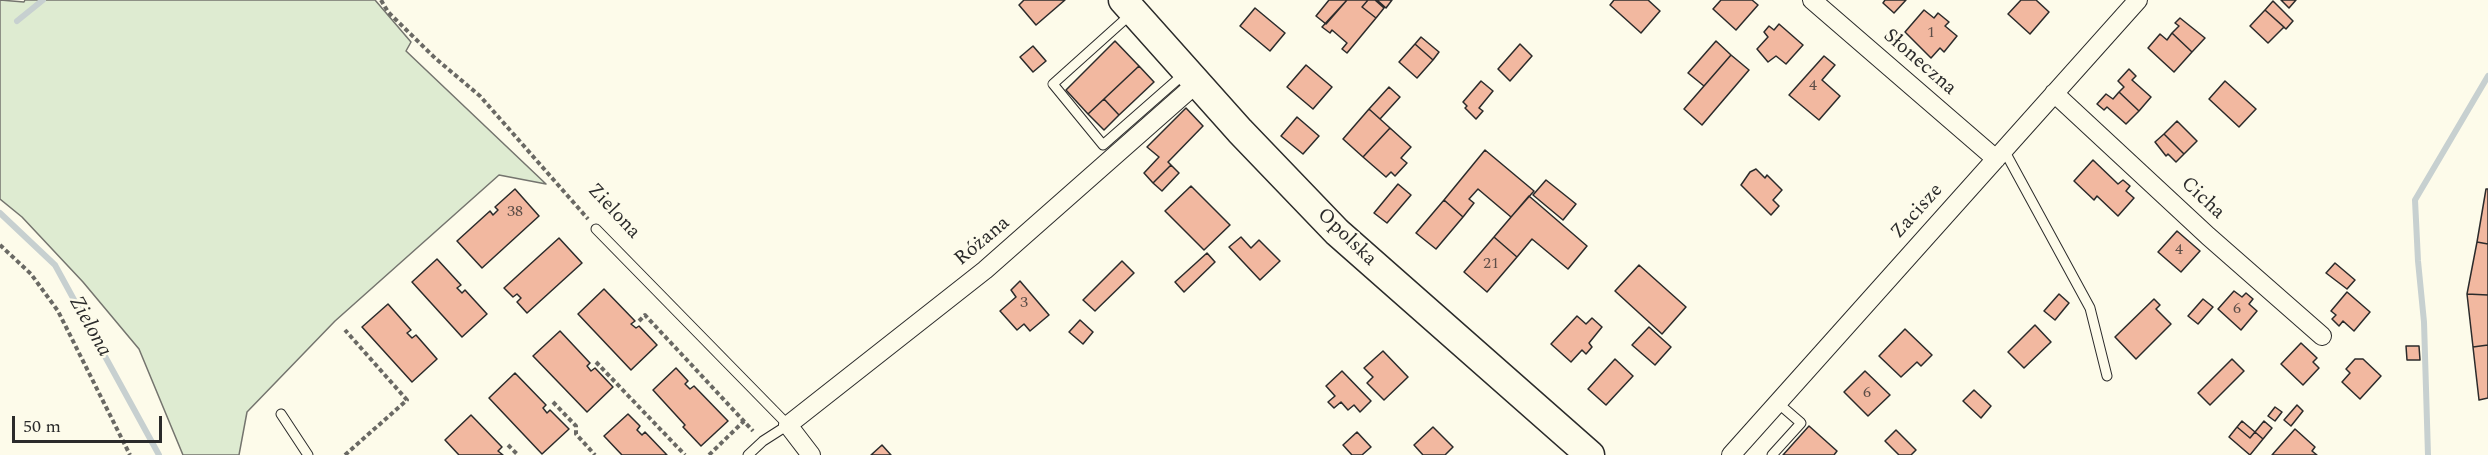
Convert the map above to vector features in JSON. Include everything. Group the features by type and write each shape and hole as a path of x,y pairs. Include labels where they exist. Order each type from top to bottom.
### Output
{"main road":[{"name":"Opolska","path":"1129,6 1337,232 1590,455"}],"street":[{"name":"Słoneczna","path":"1812,0 2000,155"},
{"name":"Zacisze","path":"1731,455 2138,0"},
{"name":"Różana","path":"788,425 985,270 1192,77"},
{"name":"Cicha","path":"2054,93 2208,236 2322,336"},
{"name":"Zielona","path":"788,425 811,455"}],"lane":[{"path":"1129,6 1053,84 1103,145 1192,77"},
{"path":"2000,155 2090,308 2107,376"},
{"name":"Zielona","path":"597,229 788,425"},
{"path":"1772,455 1801,423 1779,404"},
{"path":"281,414 308,455"},
{"path":"748,455 762,441 788,425"}],"path":[{"name":"Zielona","path":"381,0 388,12 435,58 480,96 597,229"},
{"path":"0,245 31,274 58,311 130,455"},
{"path":"639,321 645,315 762,441"},
{"path":"345,330 407,400 345,455"},
{"path":"596,362 685,455"},
{"path":"553,402 576,426 576,434 595,455"},
{"path":"710,455 744,421"},
{"path":"508,445 518,455"}],"green space":[{"path":"0,0 24,2 25,0 375,0 411,42 406,51 546,184 499,175 335,321 247,412 239,455 183,455 139,349 83,282 22,217 0,199"}],"building":[{"path":"1024,0 1065,0 1036,25 1019,5"},
{"path":"1329,0 1347,0 1326,24 1316,16"},
{"path":"1347,0 1368,0 1362,7 1376,18 1347,53 1342,49 1347,43 1332,30 1330,33 1322,27"},
{"path":"1368,0 1375,0 1384,8 1376,18 1362,7"},
{"path":"1377,0 1392,0 1386,8"},
{"path":"1614,0 1648,0 1660,11 1641,33 1610,5"},
{"path":"1721,0 1752,0 1758,5 1736,30 1713,9"},
{"path":"1885,0 1906,0 1894,13 1883,3"},
{"path":"2021,0 2036,0 2049,12 2030,34 2008,14"},
{"path":"2281,0 2296,0 2289,8"},
{"path":"2273,1 2293,21 2286,29 2265,10"},
{"path":"1255,8 1285,33 1270,51 1240,26"},
{"path":"1924,10 1934,18 1938,13 1949,22 1945,26 1957,36 1944,52 1940,48 1931,58 1905,32"},
{"path":"2265,10 2284,27 2268,43 2250,26"},
{"path":"2180,18 2205,38 2192,52 2172,33 2179,26 2175,23"},
{"path":"1779,24 1803,45 1786,64 1776,56 1768,62 1757,49 1768,37 1764,32 1769,26 1774,30"},
{"path":"2172,33 2192,52 2174,72 2148,48 2160,34 2167,40"},
{"path":"1421,37 1439,52 1433,60 1415,44"},
{"path":"1115,41 1139,66 1088,114 1066,90"},
{"path":"1716,41 1731,55 1704,86 1688,73"},
{"path":"1415,44 1433,60 1417,78 1399,62"},
{"path":"1520,44 1532,56 1510,81 1498,69"},
{"path":"1033,46 1046,61 1033,72 1020,57"},
{"path":"1731,55 1749,70 1702,125 1684,109"},
{"path":"1824,56 1835,65 1822,80 1840,96 1819,120 1789,95"},
{"path":"1306,65 1332,87 1313,109 1287,87"},
{"path":"1139,66 1154,82 1119,115 1104,99"},
{"path":"2129,69 2136,76 2132,80 2151,97 2139,111 2119,92 2124,87 2118,81"},
{"path":"1481,81 1493,91 1479,108 1483,111 1476,119 1465,108 1467,106 1463,102"},
{"path":"2225,81 2256,109 2239,127 2209,99"},
{"path":"1389,87 1400,97 1380,119 1369,109"},
{"path":"2119,92 2139,111 2126,124 2107,107 2104,110 2097,104 2106,94 2113,99"},
{"path":"1104,99 1119,115 1104,130 1088,114"},
{"path":"1186,108 1203,126 1168,162 1171,165 1153,183 1144,173 1159,157 1147,147"},
{"path":"1369,109 1390,128 1363,157 1343,139"},
{"path":"1297,117 1319,136 1303,154 1281,136"},
{"path":"2177,121 2197,141 2184,154 2164,134"},
{"path":"1390,128 1411,147 1401,158 1407,163 1395,176 1391,172 1386,177 1363,157"},
{"path":"2164,134 2184,154 2176,162 2168,154 2166,156 2155,142"},
{"path":"1485,150 1534,191 1511,217 1478,189 1469,199 1474,203 1463,217 1444,200"},
{"path":"2093,160 2118,184 2123,180 2130,186 2126,191 2134,198 2118,216 2097,196 2094,200 2074,181"},
{"path":"1171,165 1179,173 1162,191 1153,183"},
{"path":"1756,169 1765,178 1767,175 1782,190 1773,200 1779,206 1771,215 1741,185 1750,172"},
{"path":"1546,180 1576,204 1563,220 1533,195"},
{"path":"1398,184 1411,195 1387,223 1374,213"},
{"path":"1191,186 1230,225 1204,250 1165,211"},
{"path":"515,189 539,216 482,268 457,241 490,211 493,215 498,210 495,207"},
{"path":"2486,189 2488,189 2488,244 2477,242"},
{"path":"1529,196 1587,246 1568,269 1532,239 1517,257 1494,237"},
{"path":"1444,200 1463,217 1436,249 1416,233"},
{"path":"2177,231 2200,251 2181,272 2158,252"},
{"path":"1241,237 1251,248 1259,240 1280,261 1260,280 1229,247"},
{"path":"1494,237 1517,257 1487,292 1464,272"},
{"path":"559,238 582,263 527,313 517,302 521,298 517,294 513,297 504,288"},
{"path":"2477,242 2488,244 2488,295 2467,294"},
{"path":"1207,253 1215,262 1184,292 1175,282"},
{"path":"437,259 461,285 457,288 462,293 465,290 487,314 462,337 412,282"},
{"path":"1122,261 1134,273 1095,311 1083,300"},
{"path":"2335,263 2355,280 2347,289 2326,273"},
{"path":"1639,265 1686,307 1662,334 1615,291"},
{"path":"1020,281 1049,315 1030,331 1024,324 1017,330 1000,311 1016,297 1011,290"},
{"path":"604,289 635,321 631,324 636,328 639,326 657,345 631,370 578,314"},
{"path":"2234,291 2242,297 2246,293 2253,299 2249,304 2257,311 2241,330 2218,309"},
{"path":"2347,292 2370,312 2354,331 2343,321 2339,326 2332,319 2336,315 2331,311"},
{"path":"2059,294 2069,303 2055,320 2044,311"},
{"path":"2467,294 2488,295 2488,345 2473,347"},
{"path":"2154,299 2160,305 2156,309 2171,324 2136,359 2115,337"},
{"path":"2203,299 2213,307 2198,324 2188,316"},
{"path":"388,304 411,330 407,333 412,338 416,335 437,359 412,382 362,327"},
{"path":"1577,316 1586,324 1592,318 1602,327 1589,343 1592,347 1586,354 1582,350 1571,362 1551,344"},
{"path":"1080,320 1093,332 1083,344 1069,332"},
{"path":"2035,325 2051,342 2024,368 2008,352"},
{"path":"1649,327 1671,347 1655,365 1632,345"},
{"path":"1905,329 1932,355 1921,366 1917,362 1901,377 1879,356"},
{"path":"560,331 590,363 587,366 591,371 595,368 613,387 587,412 533,356"},
{"path":"2301,343 2317,358 2313,362 2319,368 2303,385 2281,364"},
{"path":"2488,345 2488,398 2479,400 2473,347"},
{"path":"2406,346 2419,346 2420,360 2407,360"},
{"path":"1383,351 1408,377 1384,400 1367,383 1373,377 1364,368"},
{"path":"1615,359 1633,376 1606,405 1588,389"},
{"path":"2232,359 2244,371 2210,405 2198,393"},
{"path":"2355,359 2363,359 2381,376 2360,399 2342,382 2350,373 2346,369"},
{"path":"676,368 688,381 685,384 690,389 694,386 728,421 701,446 653,390"},
{"path":"1342,371 1371,401 1360,412 1354,405 1348,410 1341,402 1334,408 1328,402 1335,396 1326,386"},
{"path":"1865,371 1890,395 1868,416 1844,392"},
{"path":"515,373 546,405 543,408 547,413 550,410 569,429 542,454 489,398"},
{"path":"1974,390 1991,406 1981,418 1963,401"},
{"path":"2297,405 2303,411 2291,426 2284,420"},
{"path":"2275,407 2282,412 2275,421 2268,416"},
{"path":"628,414 640,426 637,430 642,435 645,432 667,455 622,455 604,436"},
{"path":"471,415 502,447 498,451 503,455 459,455 445,440"},
{"path":"2242,421 2255,432 2250,438 2237,427"},
{"path":"2264,421 2272,428 2263,439 2255,432"},
{"path":"1809,426 1837,451 1834,455 1783,455"},
{"path":"1433,427 1453,447 1445,455 1423,455 1414,445"},
{"path":"2237,427 2250,438 2255,432 2263,439 2250,455 2229,437"},
{"path":"2295,429 2315,447 2312,451 2317,455 2272,455"},
{"path":"1896,430 1916,450 1911,455 1899,455 1885,441"},
{"path":"1357,432 1371,447 1362,455 1352,455 1343,445"},
{"path":"882,445 891,455 871,455"}],"waterway":[{"path":"17,21 43,0"},
{"path":"2428,455 2424,322 2415,200 2488,76"},
{"name":"Zielona","path":"0,213 55,265 159,455"}]}
